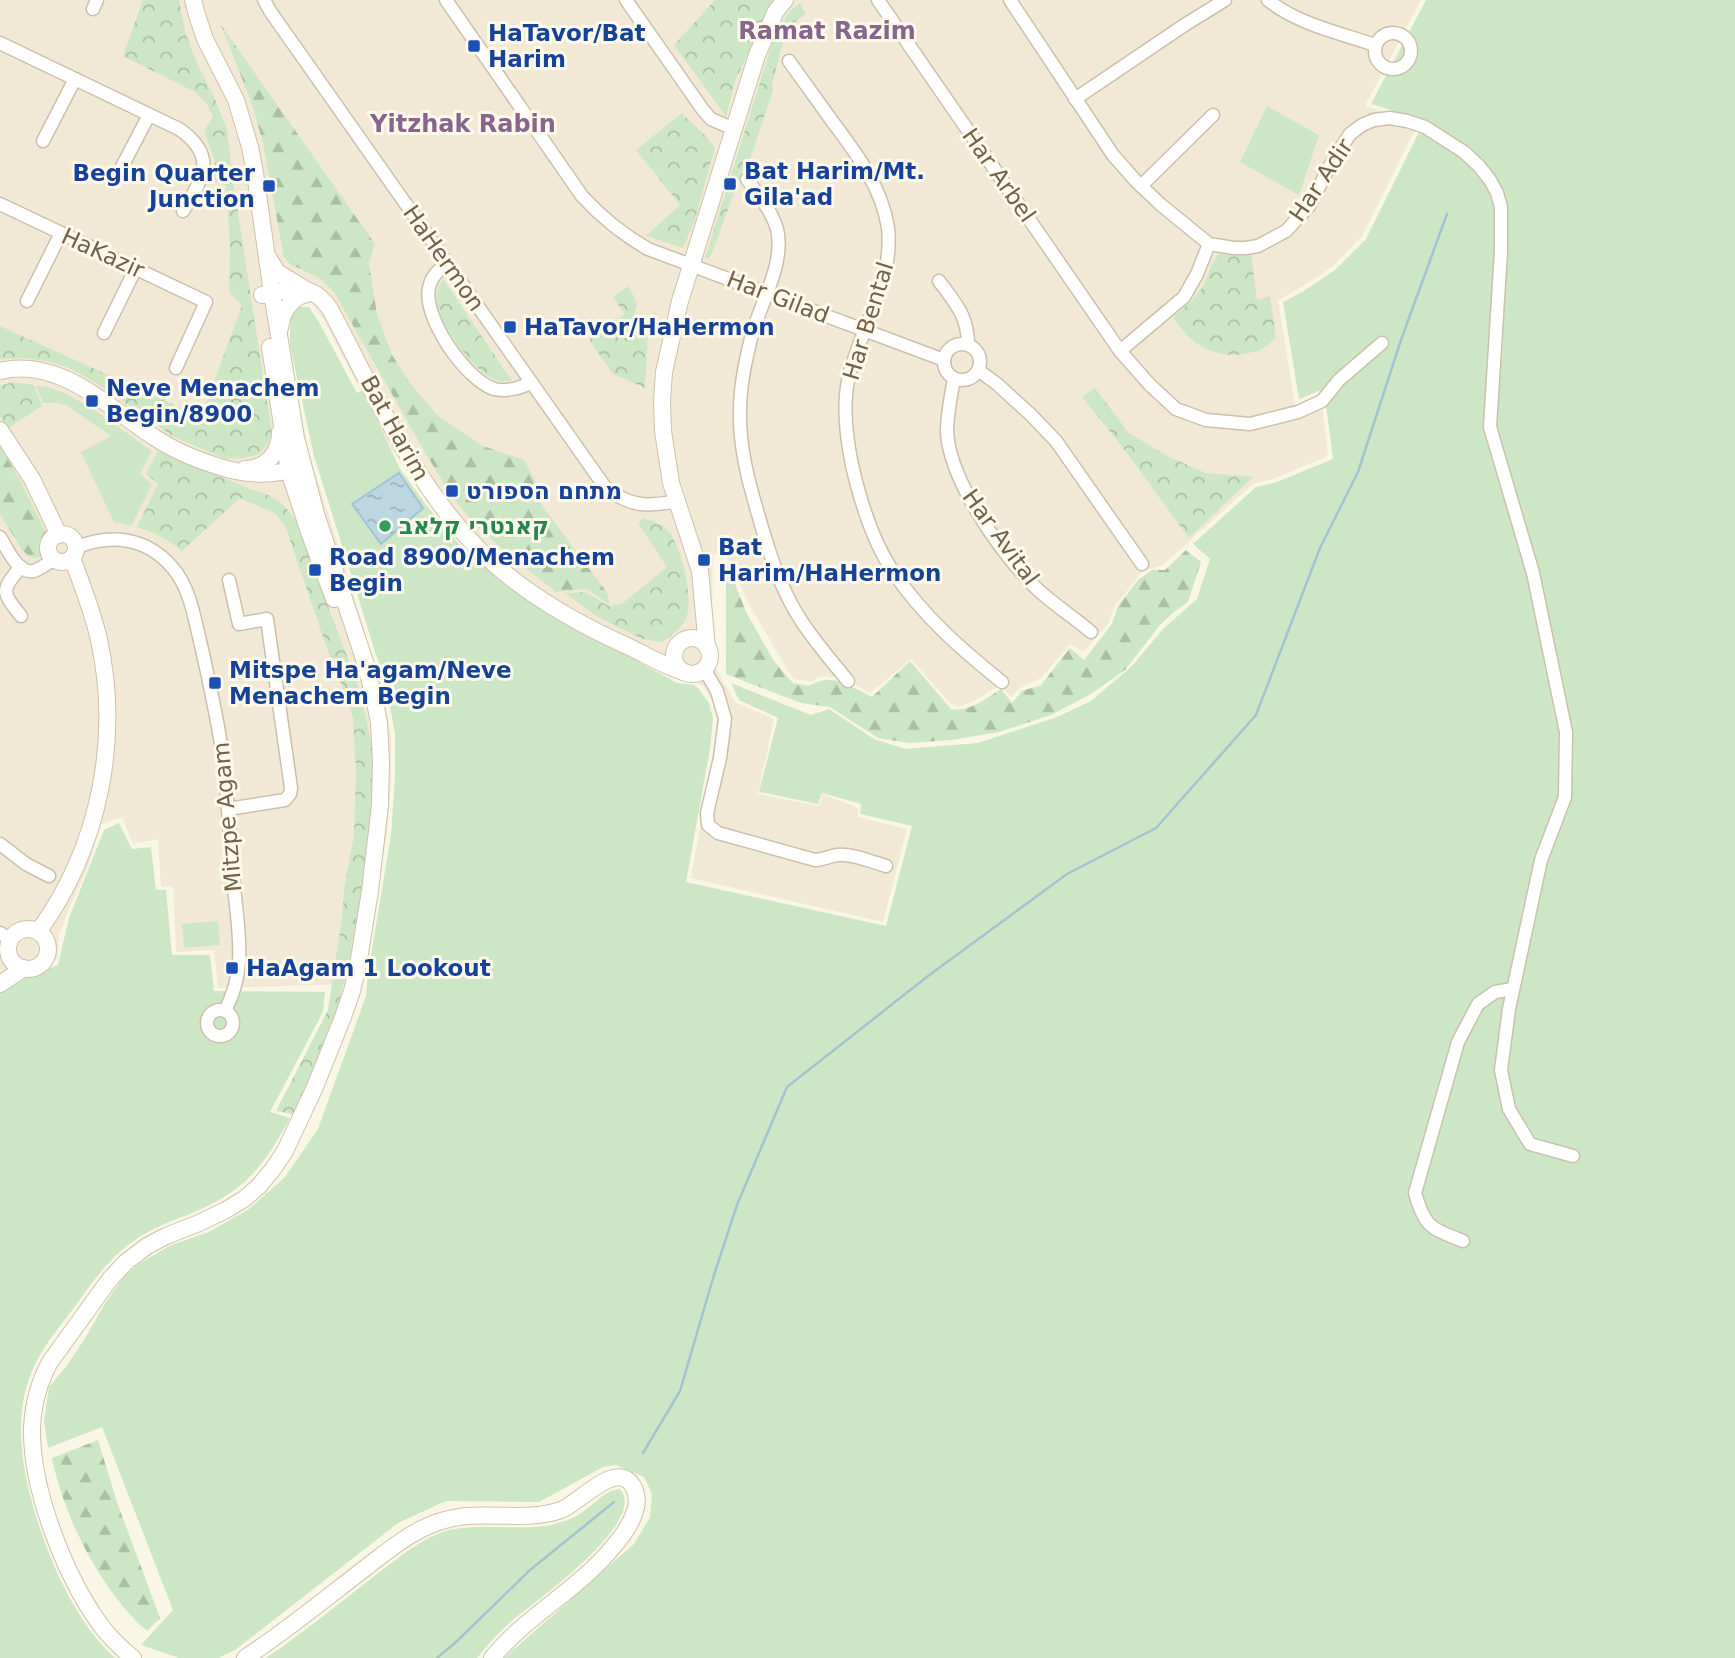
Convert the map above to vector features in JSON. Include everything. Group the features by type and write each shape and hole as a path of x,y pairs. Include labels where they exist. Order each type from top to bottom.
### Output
{"main road":[{"path":"133,1658 105,1631 91,1610 73,1578 51,1524 39,1485 34,1452 32,1429 38,1391 50,1362 110,1279 126,1262 166,1236 208,1219 244,1199 266,1178 285,1151 332,1046 352,991 370,891 382,778 379,723 366,665 316,514 296,468 296,438 279,337 267,294 266,252 250,147 236,100 205,39 193,0"},
{"path":"702,602 698,624 675,649 674,660 684,672 696,674 704,669 709,657 700,571 671,483 663,431 664,372 680,301 757,55 776,11 785,0"},
{"path":"224,468 252,469 267,462 278,448 281,419 267,294 237,126 236,100"},
{"path":"266,252 278,272 312,292"},
{"path":"267,294 312,292"},
{"path":"279,337 280,323 287,307 301,295 312,292"},
{"name":"Bat Harim","path":"312,292 330,309 417,470 474,543 505,573 570,618 684,672"},
{"path":"0,371 20,368 38,370 72,382 175,450 272,483 289,494 297,504 309,533 372,704 381,762"},
{"path":"281,419 296,468 309,533"},
{"path":"0,430 32,479 59,535"},
{"path":"242,473 275,474 296,468"},
{"path":"38,932 50,916 84,848 100,792 107,745 107,695 103,663 74,553 74,541 66,535 59,535 53,537 48,545 49,555 54,560 64,562 74,553"},
{"path":"639,651 659,654 683,642 698,640 707,647"},
{"path":"27,929 38,932 46,941 46,957 36,967 24,968 16,965 5,949 19,932 27,929"},
{"path":"0,984 24,968"},
{"path":"245,1658 400,1542 426,1527 465,1516 522,1516 552,1512 576,1502 606,1479 623,1477 629,1481 637,1497 635,1511 619,1540 581,1581 520,1630 492,1658"}],"street":[{"name":"HaHermon","path":"264,0 605,487 627,501 642,505 677,501"},
{"name":"Har Gilad","path":"446,0 582,196 613,227 648,249 944,360"},
{"path":"626,0 710,119 734,129"},
{"name":"Har Arbel","path":"878,0 1120,351 1176,409 1206,420 1250,424 1298,412 1322,401 1339,380 1382,344"},
{"path":"1010,0 1113,155 1160,204 1209,244 1184,297 1120,351"},
{"path":"1075,99 1225,0"},
{"path":"1268,0 1313,24 1375,45"},
{"path":"0,44 192,138 199,148 204,168 199,184 183,211"},
{"name":"Har Bental","path":"789,61 856,154 877,190 887,226 887,262 849,376 846,421 855,475 874,531 893,572 909,592 948,636 1002,682"},
{"path":"43,141 75,79"},
{"path":"115,180 149,115"},
{"path":"1141,186 1213,115"},
{"name":"Har Adir","path":"1209,244 1234,248 1258,246 1286,231 1308,206 1350,134 1374,120 1390,118 1425,127 1464,152 1479,166 1494,187 1501,207 1502,251 1490,427 1533,573 1566,732 1565,797 1541,860 1509,1009 1502,1070 1509,1109 1530,1144 1573,1156"},
{"path":"747,179 765,205 777,230 779,244 778,257 748,348 741,388 740,422 744,459 772,562 782,585 802,622 848,681"},
{"name":"HaKazir","path":"0,204 206,302 176,368"},
{"path":"27,301 61,233"},
{"path":"447,264 430,283 428,294 429,308 447,345 476,377 492,388 514,390 531,383"},
{"path":"104,333 136,268"},
{"path":"939,281 964,318 968,329 968,345"},
{"path":"961,344 968,345 979,357 978,370 966,380 954,379 946,371 944,360 949,349 961,344"},
{"path":"978,370 1030,414 1056,441 1142,564"},
{"name":"Har Avital","path":"954,379 947,433 950,452 963,486 1012,561 1033,585 1091,632"},
{"path":"0,537 13,558 26,570 34,571 54,560"},
{"name":"Mitzpe Agam","path":"74,553 100,540 112,538 138,543 161,556 179,577 190,601 215,705 228,809 239,956 236,985 225,1012"},
{"path":"21,567 9,581 5,592 21,616"},
{"path":"228,809 285,800 291,788 267,619 239,624 229,580"},
{"path":"704,669 717,691 725,719 720,758 707,813 708,825 718,833 815,860 843,855 886,866"},
{"path":"0,844 26,864 49,876"},
{"path":"1463,1241 1433,1229 1420,1212 1415,1193 1458,1042 1478,1004 1495,992 1513,989"}],"shaded area":[{"path":"0,0 1421,0 1365,106 1419,122 1362,236 1332,267 1278,300 1295,405 1321,395 1328,456 1273,479 1254,483 1163,565 1143,571 1114,607 1108,624 1083,652 1070,644 1041,678 1018,689 1011,697 1000,685 959,707 951,704 911,659 870,693 844,678 820,676 812,682 793,679 751,608 725,553 713,555 712,624 715,666 735,702 774,719 758,794 819,806 823,794 858,808 858,817 907,829 883,922 691,878 717,718 713,702 703,686 695,681 678,678 530,597 468,548 429,503 391,448 323,319 311,303 298,303 286,316 286,345 310,457 383,691 391,735 387,834 362,984 218,988 214,950 176,952 173,886 161,887 158,839 133,844 122,817 101,824 86,872 59,935 58,957 42,974 0,999"}],"green space":[{"path":"143,0 179,0 185,32 227,129 272,433 267,446 257,455 226,459 174,437 96,383 69,368 25,358 0,359 0,326 201,417 242,305 229,291 230,243 226,186 213,179 215,161 204,131 213,117 207,104 195,92 123,56"},
{"path":"715,0 774,0 736,79 726,116 674,45"},
{"path":"1426,0 1735,0 1735,1658 504,1658 634,1544 650,1517 652,1494 644,1477 616,1465 603,1467 539,1502 446,1501 398,1523 235,1650 218,1658 179,1658 141,1645 173,1610 102,1427 48,1448 44,1421 49,1387 84,1340 125,1275 171,1245 209,1232 249,1209 285,1177 318,1129 366,996 391,835 395,734 387,690 314,456 290,345 290,318 293,311 299,307 309,307 357,393 363,390 399,467 426,505 465,551 527,600 677,683 694,685 709,703 713,718 710,749 686,882 886,926 912,826 860,814 861,804 822,793 818,804 759,792 778,718 739,700 731,683 811,715 829,709 874,739 905,749 978,743 1057,717 1091,701 1131,667 1163,629 1197,599 1210,559 1193,544 1256,487 1274,483 1333,459 1324,389 1299,399 1283,302 1335,270 1366,239 1425,120 1371,104"},
{"path":"800,3 806,14 785,34 772,84 773,91 748,165 742,171 711,256 705,258 775,34 790,11"},
{"path":"221,25 375,244 369,263 377,314 392,355 410,383 438,416 483,446 524,460 536,482 528,487 608,594 609,604 587,589 556,592 476,526 453,498 426,454 334,292 321,279 290,264 284,257 263,143 252,104"},
{"path":"1267,106 1319,135 1299,195 1240,162"},
{"path":"682,113 715,148 694,223 683,248 646,236 680,205 636,150"},
{"path":"1251,253 1257,300 1270,296 1276,338 1259,350 1244,354 1209,350 1185,333 1173,318 1204,285 1219,254"},
{"path":"443,279 512,381 497,381 487,375 452,337 437,302 437,292"},
{"path":"628,286 637,302 632,325 648,331 645,388 613,374 589,340 625,314 613,297"},
{"path":"13,382 34,385 42,406 8,428 0,416 0,386"},
{"path":"36,386 49,387 79,401 152,451 140,473 152,485 131,526 114,522 81,452 111,436 66,405 43,403"},
{"path":"1095,388 1129,433 1167,456 1206,473 1253,477 1189,538 1082,397"},
{"path":"0,446 46,533 46,554 37,558 30,557 22,550 0,514"},
{"path":"158,451 267,495 282,504 291,514 296,521 357,683 366,717 373,754 374,785 365,873 336,1015 296,1115 276,1111 328,1010 354,836 356,770 353,718 286,528 276,514 240,498 182,551 161,537 137,527 158,484 146,474"},
{"path":"644,518 662,526 673,538 682,560 688,587 686,619 679,629 662,642 642,639 598,617 565,593 585,592 609,606 623,603 667,567 638,523"},
{"path":"1186,550 1201,562 1188,602 1160,625 1125,670 1091,694 1051,715 999,732 952,740 909,743 878,738 830,707 801,703 726,674 726,561 746,612 774,661 793,683 809,686 834,680 872,697 910,661 951,709 965,709 1001,689 1012,703 1022,691 1041,685 1070,648 1084,660 1112,624 1118,606 1139,579 1152,570 1165,570"},
{"path":"119,823 132,849 151,847 156,890 166,890 172,955 210,955 214,991 325,992 323,1012 270,1112 290,1118 262,1163 252,1175 227,1195 147,1232 113,1258 46,1345 26,1387 21,1438 29,1490 39,1526 64,1588 87,1626 115,1658 0,1658 0,992 15,980 58,965 69,918 104,830"},
{"path":"218,921 220,945 184,948 182,924"},
{"path":"98,1440 117,1502 160,1618 147,1631 130,1615 100,1575 75,1528 57,1480 52,1458"},
{"path":"620,1489 625,1503 619,1520 605,1539 565,1578 509,1624 477,1658 266,1658 397,1559 431,1537 462,1528 555,1524 578,1515 605,1494"}],"water":[{"name":"קאנטרי קלאב","path":"399,473 423,508 381,544 352,504"}],"waterway":[{"path":"643,1453 680,1391 737,1205 787,1087 928,976 1067,874 1156,828 1256,715 1320,548 1358,472 1401,340 1447,214"},
{"path":"437,1658 530,1570 614,1502"}],"place":[{"name":"HaTavor/Bat Harim","path":"474,46"},
{"name":"Bat Harim/Mt. Gila'ad","path":"730,184"},
{"name":"Begin Quarter Junction","path":"269,186"},
{"name":"HaTavor/HaHermon","path":"510,327"},
{"name":"Neve Menachem Begin/8900","path":"92,401"},
{"name":"מתחם הספורט","path":"452,491"},
{"name":"קאנטרי קלאב","path":"385,526"},
{"name":"Bat Harim/HaHermon","path":"704,560"},
{"name":"Road 8900/Menachem Begin","path":"315,570"},
{"name":"Mitspe Ha'agam/Neve Menachem Begin","path":"215,683"},
{"name":"HaAgam 1 Lookout","path":"232,968"}],"district":[{"name":"Ramat Razim","path":"827,31"},
{"name":"Yitzhak Rabin","path":"463,124"}]}
